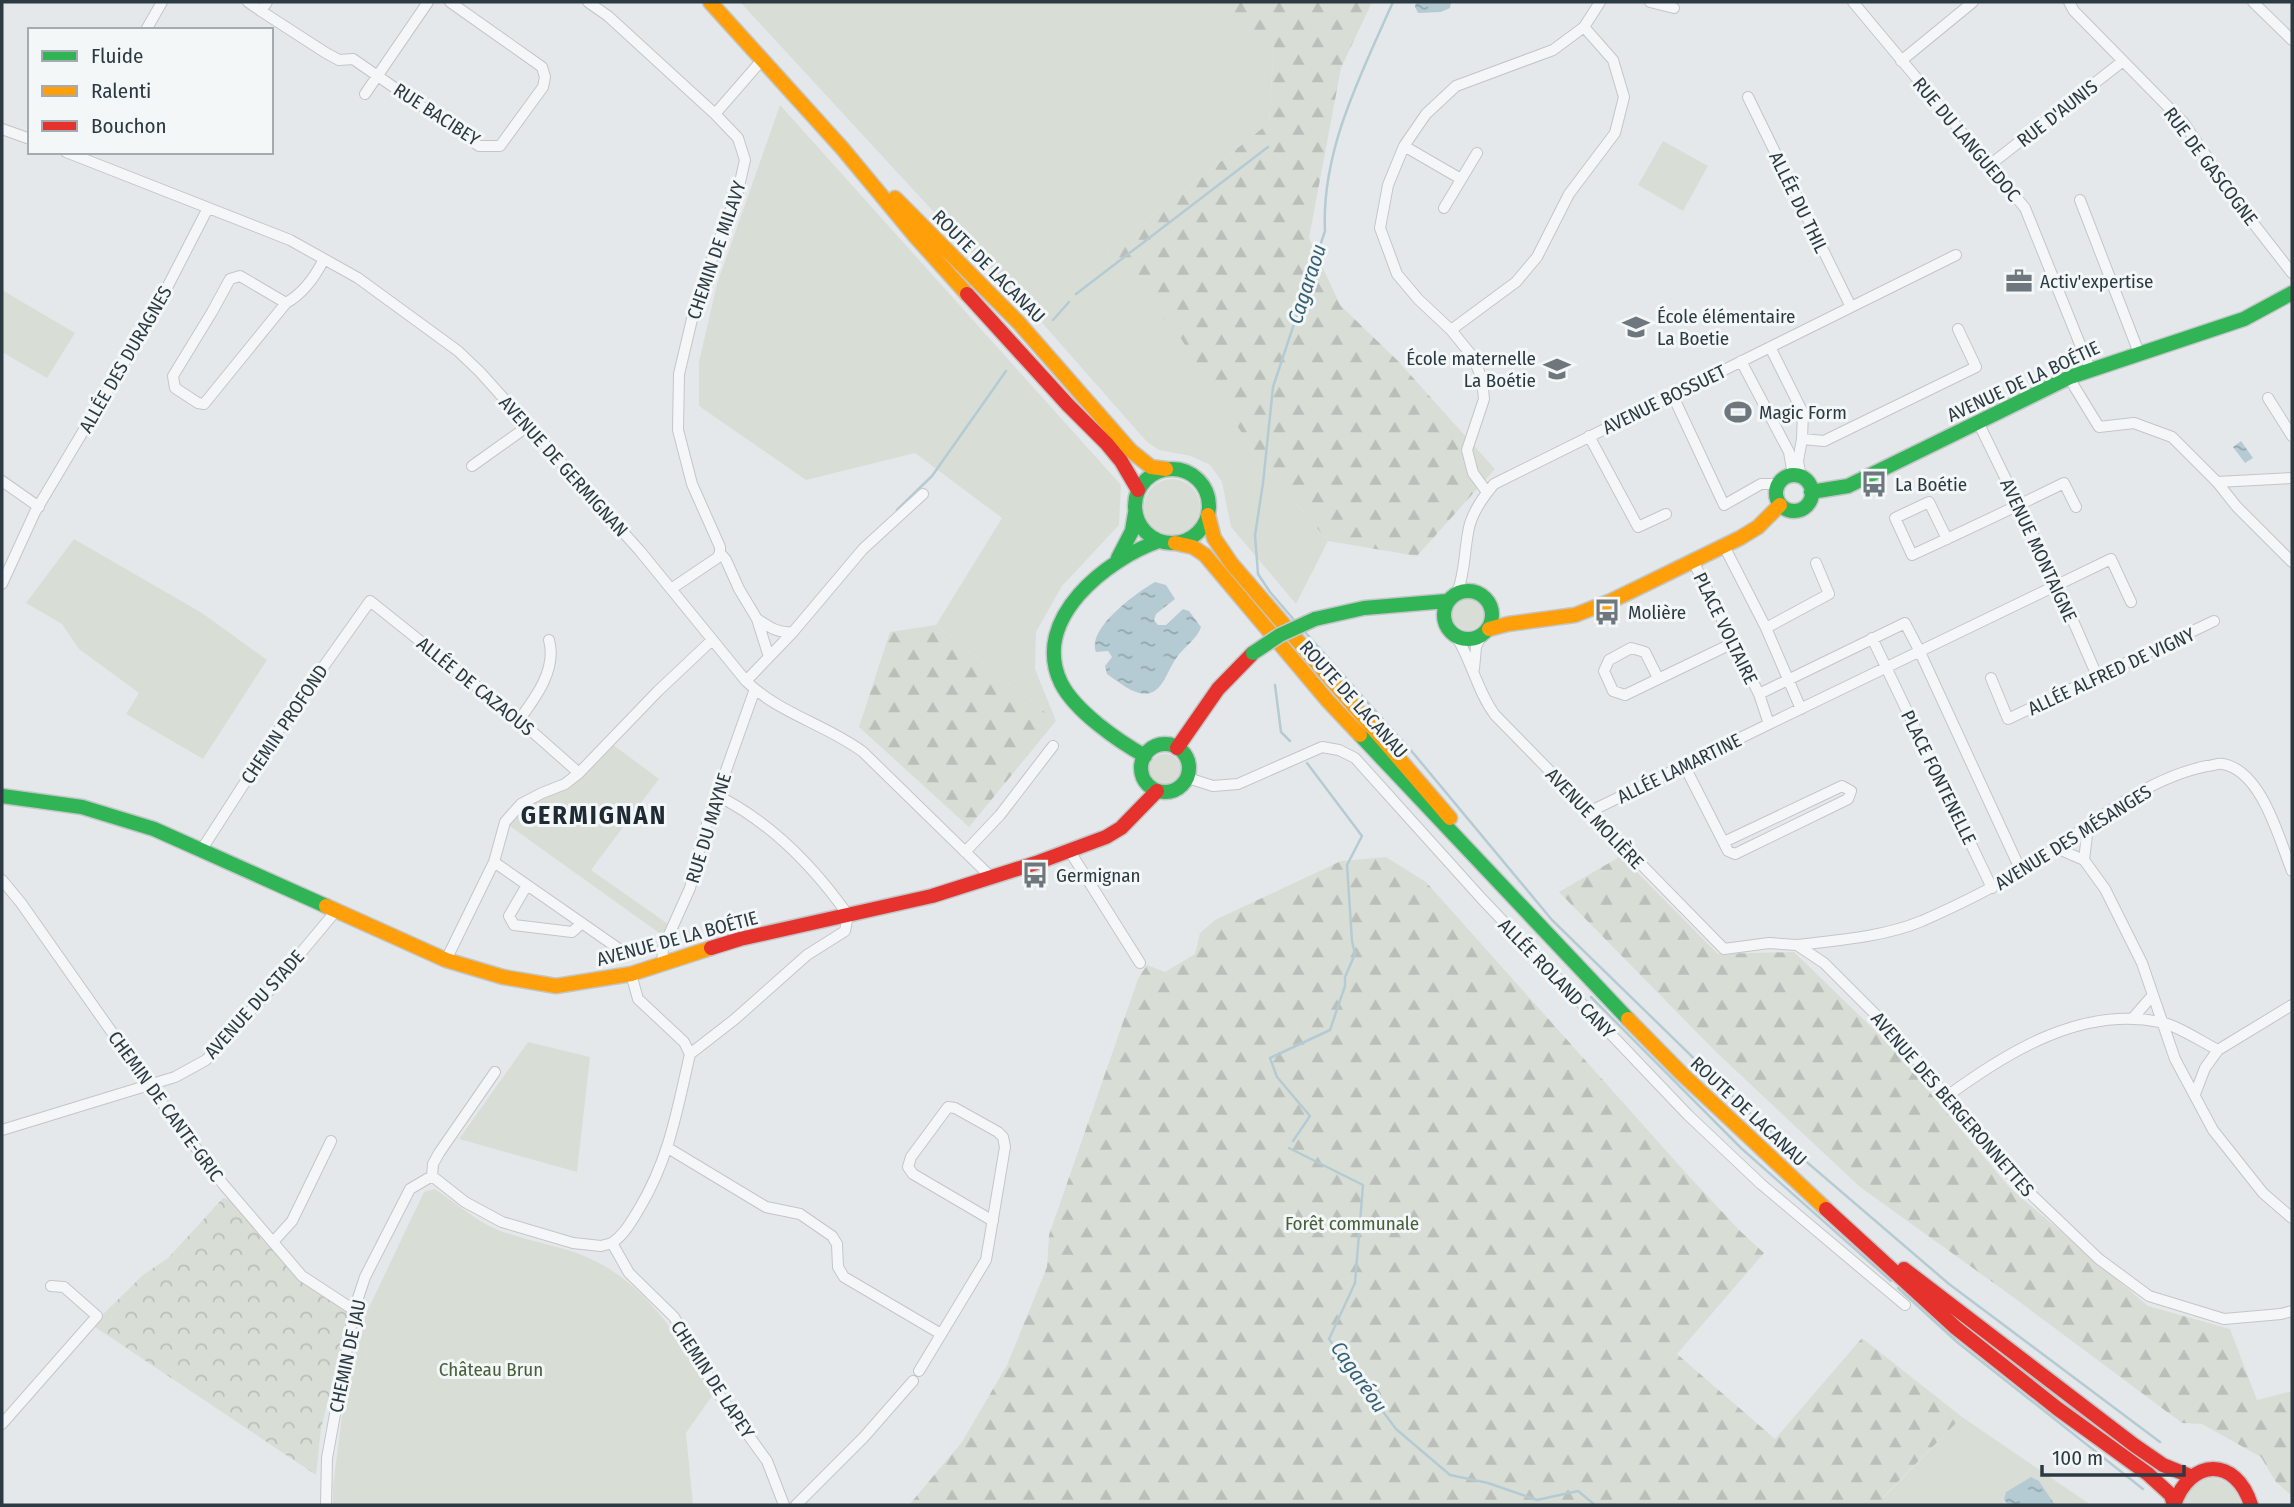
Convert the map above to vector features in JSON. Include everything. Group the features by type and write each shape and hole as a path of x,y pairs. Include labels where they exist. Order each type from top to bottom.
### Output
{"main road":[{"name":"ROUTE DE LACANAU","path":"710,2 842,148 915,236 1068,405 1107,444 1121,461 1138,490"},
{"name":"ROUTE DE LACANAU","path":"842,148 1019,323 1131,450 1151,467 1166,469"},
{"name":"AVENUE DE LA BOÉTIE","path":"1811,492 1849,486 2069,378 2244,319 2292,293"},
{"path":"1118,558 1132,531 1138,490 1154,473 1178,469 1189,473 1206,491 1209,503 1203,527 1195,536 1175,543 1159,541 1146,533 1135,513"},
{"path":"1787,476 1797,476 1808,483 1811,492 1808,504 1798,511 1791,511 1780,505 1776,495 1778,484 1787,476"},
{"path":"1406,606 1434,616 1445,623 1456,636 1469,639 1485,632 1536,620 1575,615 1611,601 1724,546 1758,527 1780,505"},
{"name":"ROUTE DE LACANAU","path":"1208,515 1214,538 1231,564 1408,767 1503,886"},
{"path":"1145,756 1080,709 1068,695 1060,679 1053,653 1058,627 1067,609 1097,576 1118,558 1159,541"},
{"name":"ROUTE DE LACANAU","path":"1175,543 1205,555 1328,701 1636,1028 1724,1114 1908,1285 2012,1374 2148,1474 2171,1495 2174,1505"},
{"path":"1177,748 1218,690 1253,653 1280,635 1315,619 1350,609 1406,606 1452,597 1463,591 1476,592 1508,615 1536,620"},
{"path":"1445,623 1443,616 1452,597"},
{"path":"1485,632 1493,613 1491,605"},
{"path":"1170,745 1177,748 1183,752 1189,764 1188,778 1178,789 1171,792 1151,788 1143,776 1142,763 1145,756 1156,746 1170,745"},
{"name":"AVENUE DE LA BOÉTIE","path":"2,796 82,807 154,830 202,849 335,912 446,960 503,977 556,986 631,974 740,939 932,896 991,877 1106,837 1121,828 1157,791"},
{"name":"ROUTE DE LACANAU","path":"1827,1210 2134,1446 2163,1465 2190,1476"},
{"path":"2174,1505 2179,1489 2190,1476 2208,1469 2228,1472 2243,1484 2251,1505"}],"street":[{"path":"147,28 162,2"},
{"name":"RUE BACIBEY","path":"248,2 264,6 326,53 339,60 353,59 480,146 500,146 543,87 545,77 542,67 450,2"},
{"path":"365,94 428,2"},
{"name":"CHEMIN DE MILAVY","path":"588,2 608,16 715,114 738,138 745,160 738,191 696,298 679,374 678,429 692,484 720,547 720,553 757,619 769,657"},
{"path":"1452,597 1464,571 1468,529 1487,492 1472,472 1467,450 1484,400 1482,379 1473,357 1397,274 1380,228 1388,185 1404,146 1426,114 1456,86 1553,50 1584,27 1600,2"},
{"path":"1650,2 1674,8"},
{"name":"RUE DU LANGUEDOC","path":"1853,2 1991,164 2025,208 2090,369"},
{"path":"1901,61 1973,2"},
{"name":"RUE DE GASCOGNE","path":"2068,2 2074,12 2183,121 2243,210 2292,272"},
{"path":"2253,2 2292,40"},
{"path":"1451,330 1516,282 1536,257 1569,194 1615,133 1624,97 1613,60 1584,27"},
{"path":"715,114 762,60"},
{"name":"RUE D'AUNIS","path":"1991,164 2123,61"},
{"name":"ALLÉE DU THIL","path":"1748,97 1851,307"},
{"path":"2,129 28,138"},
{"path":"1404,146 1461,180"},
{"path":"1444,208 1476,153"},
{"name":"AVENUE DE GERMIGNAN","path":"90,156 289,240 358,278 458,351 528,426 671,589 711,641 755,690 844,737 863,752 991,877"},
{"path":"2080,200 2139,353"},
{"name":"ALLÉE DES DURAGNES","path":"2,584 39,507 156,309 208,208"},
{"name":"AVENUE BOSSUET","path":"1487,492 1494,484 1672,394 1956,255"},
{"path":"286,303 240,276 230,279 173,376 175,388 204,404 286,303 299,295 324,260"},
{"path":"1802,439 1824,441 1976,367 1958,329"},
{"path":"1770,347 1803,413 1797,476"},
{"path":"1741,361 1789,452 1797,476"},
{"path":"2069,378 2099,427 2134,423 2172,437 2292,562"},
{"path":"1672,394 1724,505 1761,484 1778,484"},
{"path":"2268,398 2292,436"},
{"name":"AVENUE MONTAIGNE","path":"1978,422 2057,584 2098,678"},
{"path":"472,466 528,426"},
{"path":"1589,436 1638,527 1666,514"},
{"path":"2217,482 2292,478"},
{"path":"2,481 39,507"},
{"path":"1947,539 1929,502 1895,518 1912,555 1947,539 2019,505 2063,483 2076,507"},
{"path":"746,681 793,632 863,549 923,494"},
{"name":"PLACE VOLTAIRE","path":"1724,546 1766,628 1801,709"},
{"path":"671,589 717,558 720,553"},
{"name":"ALLÉE LAMARTINE","path":"1589,812 2111,559 2131,602"},
{"name":"PLACE VOLTAIRE","path":"1693,561 1759,694 1769,724"},
{"path":"1766,628 1829,594 1815,563"},
{"name":"ALLÉE DE CAZAOUS","path":"370,601 519,720 579,773"},
{"name":"CHEMIN PROFOND","path":"202,849 280,727 370,601"},
{"path":"757,619 785,634 793,632"},
{"name":"ALLÉE ALFRED DE VIGNY","path":"1992,678 2008,719 2214,621"},
{"name":"PLACE FONTENELLE","path":"1992,888 1872,638 1905,623 2021,871"},
{"path":"1475,680 1475,653 1485,632"},
{"name":"AVENUE MOLIÈRE","path":"1456,636 1464,648 1486,703 1495,715 1724,949 1769,943 1797,945"},
{"path":"1759,694 1872,638"},
{"path":"519,720 540,692 552,653 549,640"},
{"path":"446,960 494,862 505,822 512,813 521,804 565,785 579,773 658,691 711,641"},
{"path":"1658,678 1645,652 1631,648 1609,660 1604,671 1613,691 1625,695 1733,643"},
{"name":"RUE DU MAYNE","path":"662,966 663,947 690,888 716,795 755,690"},
{"path":"965,852 1000,814 1053,747"},
{"name":"ALLÉE ROLAND CANY","path":"1188,778 1213,786 1238,783 1322,747 1339,750 1354,758 1500,919 1688,1115 1761,1184 1905,1305"},
{"name":"AVENUE DES MÉSANGES","path":"1797,945 1864,937 1920,922 1992,888 2021,871 2136,794 2191,769 2222,764 2245,774 2265,802 2292,871"},
{"path":"1684,765 1728,851 1735,854 1848,799 1851,791 1842,786 1724,842"},
{"path":"495,1072 439,1153 433,1164 432,1176 465,1202 502,1222 573,1243 601,1246 612,1244 625,1232 652,1188 668,1148 690,1054 735,1019 807,955 845,931 848,915 807,864 766,828 716,795"},
{"path":"2084,860 2088,826"},
{"path":"2056,848 2084,860 2105,889 2128,932 2175,1059 2213,1130 2263,1193 2292,1218"},
{"path":"1069,850 1140,963"},
{"path":"494,862 622,951"},
{"name":"CHEMIN DE CANTE-GRIC","path":"2,880 223,1184 302,1276 354,1310"},
{"path":"527,885 509,916 514,925 572,932 582,923"},
{"name":"AVENUE DU STADE","path":"2,1130 175,1077 212,1054 335,912"},
{"name":"AVENUE DES BERGERONNETTES","path":"1797,945 1824,963 1898,1037 2013,1177 2099,1259 2149,1296 2224,1319 2292,1311"},
{"path":"631,974 638,999 684,1042 690,1054"},
{"path":"2132,1019 2152,996"},
{"path":"2195,1094 2205,1068 2218,1050 2292,1005"},
{"path":"1946,1097 1982,1070 2046,1036 2085,1023 2132,1019 2162,1023 2218,1050"},
{"path":"796,1505 864,1437 916,1376 986,1260 993,1221 1005,1147 1003,1137 955,1108 948,1107 911,1157 908,1167 913,1174 993,1221"},
{"path":"273,1242 292,1221 331,1142"},
{"path":"668,1148 766,1207 800,1214 832,1236 837,1244 838,1267 844,1277 941,1334"},
{"name":"CHEMIN DE JAU","path":"326,1505 327,1458 354,1310 365,1278 410,1189 432,1176"},
{"name":"CHEMIN DE LAPEY","path":"612,1244 629,1273 674,1317 720,1395 767,1461 784,1505"},
{"path":"2,1424 97,1316 64,1287 51,1286"}],"green space":[{"path":"740,2 1210,2 1274,41 1269,123 1106,253 1177,331 1256,455 1328,541 1296,604 1231,527 1222,482 1210,465 1191,456 1159,450 1147,442 1029,308 966,247"},
{"path":"1210,2 1372,2 1341,68 1309,238 1340,305 1398,361 1495,469 1417,556 1328,541 1256,455 1176,331 1106,253 1269,123 1274,42"},
{"path":"780,105 1121,485 1119,525 1062,586 1036,632 1035,669 1056,721 936,625 1002,518 915,453 806,480 699,406 699,362 717,284"},
{"path":"1663,141 1708,166 1683,211 1638,185"},
{"path":"2,290 75,333 47,378 2,352"},
{"path":"1172,479 1183,481 1192,487 1198,496 1198,518 1192,527 1183,533 1172,535 1161,533 1152,527 1146,518 1144,507 1146,496 1152,487 1161,481"},
{"path":"74,539 202,613 267,660 203,759 126,714 139,693 79,649 62,624 26,603"},
{"path":"1468,598 1479,603 1484,614 1479,625 1468,630 1457,625 1452,614 1457,603"},
{"path":"936,625 1056,721 969,827 859,727 890,632"},
{"path":"612,744 659,779 591,870 668,924 662,935 507,824 512,813 526,807 540,794 547,792"},
{"path":"1165,754 1176,759 1181,770 1176,781 1165,786 1154,781 1149,770 1154,759"},
{"path":"1621,856 1718,954 1794,952 1890,1045 2010,1188 2148,1306 2230,1329 2257,1400 2292,1391 2292,1496 2276,1482 2261,1457 2202,1424 2182,1423 1860,1187 1716,1052 1559,892"},
{"name":"Forêt communale","path":"1386,857 1426,882 1686,1173 1764,1253 1677,1354 1775,1439 1862,1338 1962,1417 1883,1497 1886,1505 909,1505 962,1442 1007,1365 1047,1267 1049,1235 1138,979 1147,965 1165,972 1195,954 1200,933 1215,920 1341,861"},
{"path":"528,1042 590,1057 577,1172 459,1139"},
{"name":"Château Brun","path":"435,1189 498,1230 575,1252 599,1263 635,1289 665,1321 712,1396 686,1433 693,1505 333,1505 342,1416 363,1320 424,1192"},
{"path":"223,1198 229,1199 302,1279 349,1312 321,1429 316,1475 92,1325 143,1275 168,1258"},
{"path":"1962,1417 2091,1505 1886,1505 1883,1498"},
{"path":"2206,1478 2219,1479 2229,1484 2237,1493 2241,1505 2183,1505 2189,1488"}],"water":[{"path":"1416,2 1451,2 1450,8 1441,12 1418,13"},
{"path":"2241,441 2253,458 2245,463 2233,447"},
{"path":"1155,582 1166,585 1175,599 1156,614 1154,620 1158,625 1166,625 1183,609 1189,611 1201,627 1177,657 1159,687 1144,694 1130,690 1107,674 1105,666 1112,657 1108,651 1096,652 1095,643 1098,633 1115,612"},
{"path":"2031,1477 2039,1481 2055,1505 2008,1505 2004,1499 2006,1492"}],"waterway":[{"name":"Cagaraou","path":"1295,621 1258,574 1255,535 1273,387 1325,231 1325,201 1336,142 1356,85 1393,2"},
{"path":"1076,294 1268,147"},
{"path":"1053,320 1069,302"},
{"path":"897,510 932,476 1006,371"},
{"path":"1304,631 1414,754 1552,920 1753,1116 1949,1284 2160,1442"},
{"name":"Cagaréou","path":"1275,685 1281,732 1290,741"},
{"name":"Cagaréou","path":"1293,1141 1310,1116 1277,1077 1270,1058 1330,1030 1345,986 1345,977 1355,954 1347,865 1362,836 1307,763"},
{"path":"1591,997 1741,1148 1891,1281"},
{"name":"Cagaréou","path":"1289,1148 1363,1185 1355,1283 1329,1339 1396,1429 1450,1475 1488,1483 1537,1500 1578,1491 1595,1505"},
{"path":"1898,1288 1957,1342 2143,1489"}],"traffic: fast":[{"path":"1811,492 1848,486 2070,377 2244,319 2292,293"},
{"path":"1172,469 1193,475 1203,485 1209,506 1203,527 1193,537 1172,543 1151,537 1141,527 1135,506 1141,485 1151,475 1172,469"},
{"path":"1794,475 1807,480 1812,493 1807,506 1794,511 1781,506 1776,493 1781,480 1794,475"},
{"path":"1118,558 1132,531 1135,513"},
{"path":"1145,756 1110,734 1076,704 1061,683 1054,659 1056,636 1065,615 1079,595 1117,562 1159,541"},
{"path":"1468,591 1477,592 1485,598 1491,606 1492,615 1491,624 1485,632 1477,638 1468,639 1459,638 1451,632 1445,624 1444,615 1445,606 1451,598 1459,592 1468,591"},
{"path":"1315,619 1364,608 1447,601"},
{"path":"1253,653 1280,635 1315,619"},
{"path":"1360,735 1628,1019"},
{"path":"1165,744 1182,751 1189,768 1182,785 1165,792 1148,785 1141,768 1148,751 1165,744"},
{"path":"2,796 82,807 154,829 326,906"}],"traffic: slow":[{"path":"710,2 842,148 967,294"},
{"path":"895,198 1019,323 1131,451 1151,467 1166,469"},
{"path":"1489,629 1575,615 1611,601 1740,538 1758,527 1780,505"},
{"path":"1208,515 1214,538 1231,563 1450,818"},
{"path":"1175,543 1193,547 1205,555 1360,735"},
{"path":"326,906 446,960 503,977 556,986 631,974 711,948"},
{"path":"1628,1019 1681,1073 1826,1209"}],"traffic: jam":[{"path":"967,294 1107,444 1121,461 1138,490"},
{"path":"1177,748 1218,689 1253,653"},
{"path":"711,948 740,939 932,896 1036,863 1106,837 1121,828 1157,791"},
{"path":"1826,1209 1956,1328 2058,1409 2148,1474 2171,1495 2174,1505"},
{"path":"1904,1269 2134,1445 2163,1465 2190,1476"},
{"path":"2174,1505 2181,1489 2191,1478 2201,1471 2213,1469 2224,1471 2235,1478 2244,1489 2251,1505"}],"place":[{"name":"Activ'expertise","path":"2019,281"},
{"name":"École élémentaire La Boetie","path":"1636,327"},
{"name":"École maternelle La Boétie","path":"1557,369"},
{"name":"Magic Form","path":"1738,412"},
{"name":"La Boétie","path":"1874,484"},
{"name":"Molière","path":"1607,612"},
{"name":"Germignan","path":"1035,875"}],"district":[{"name":"GERMIGNAN","path":"594,815"}]}
